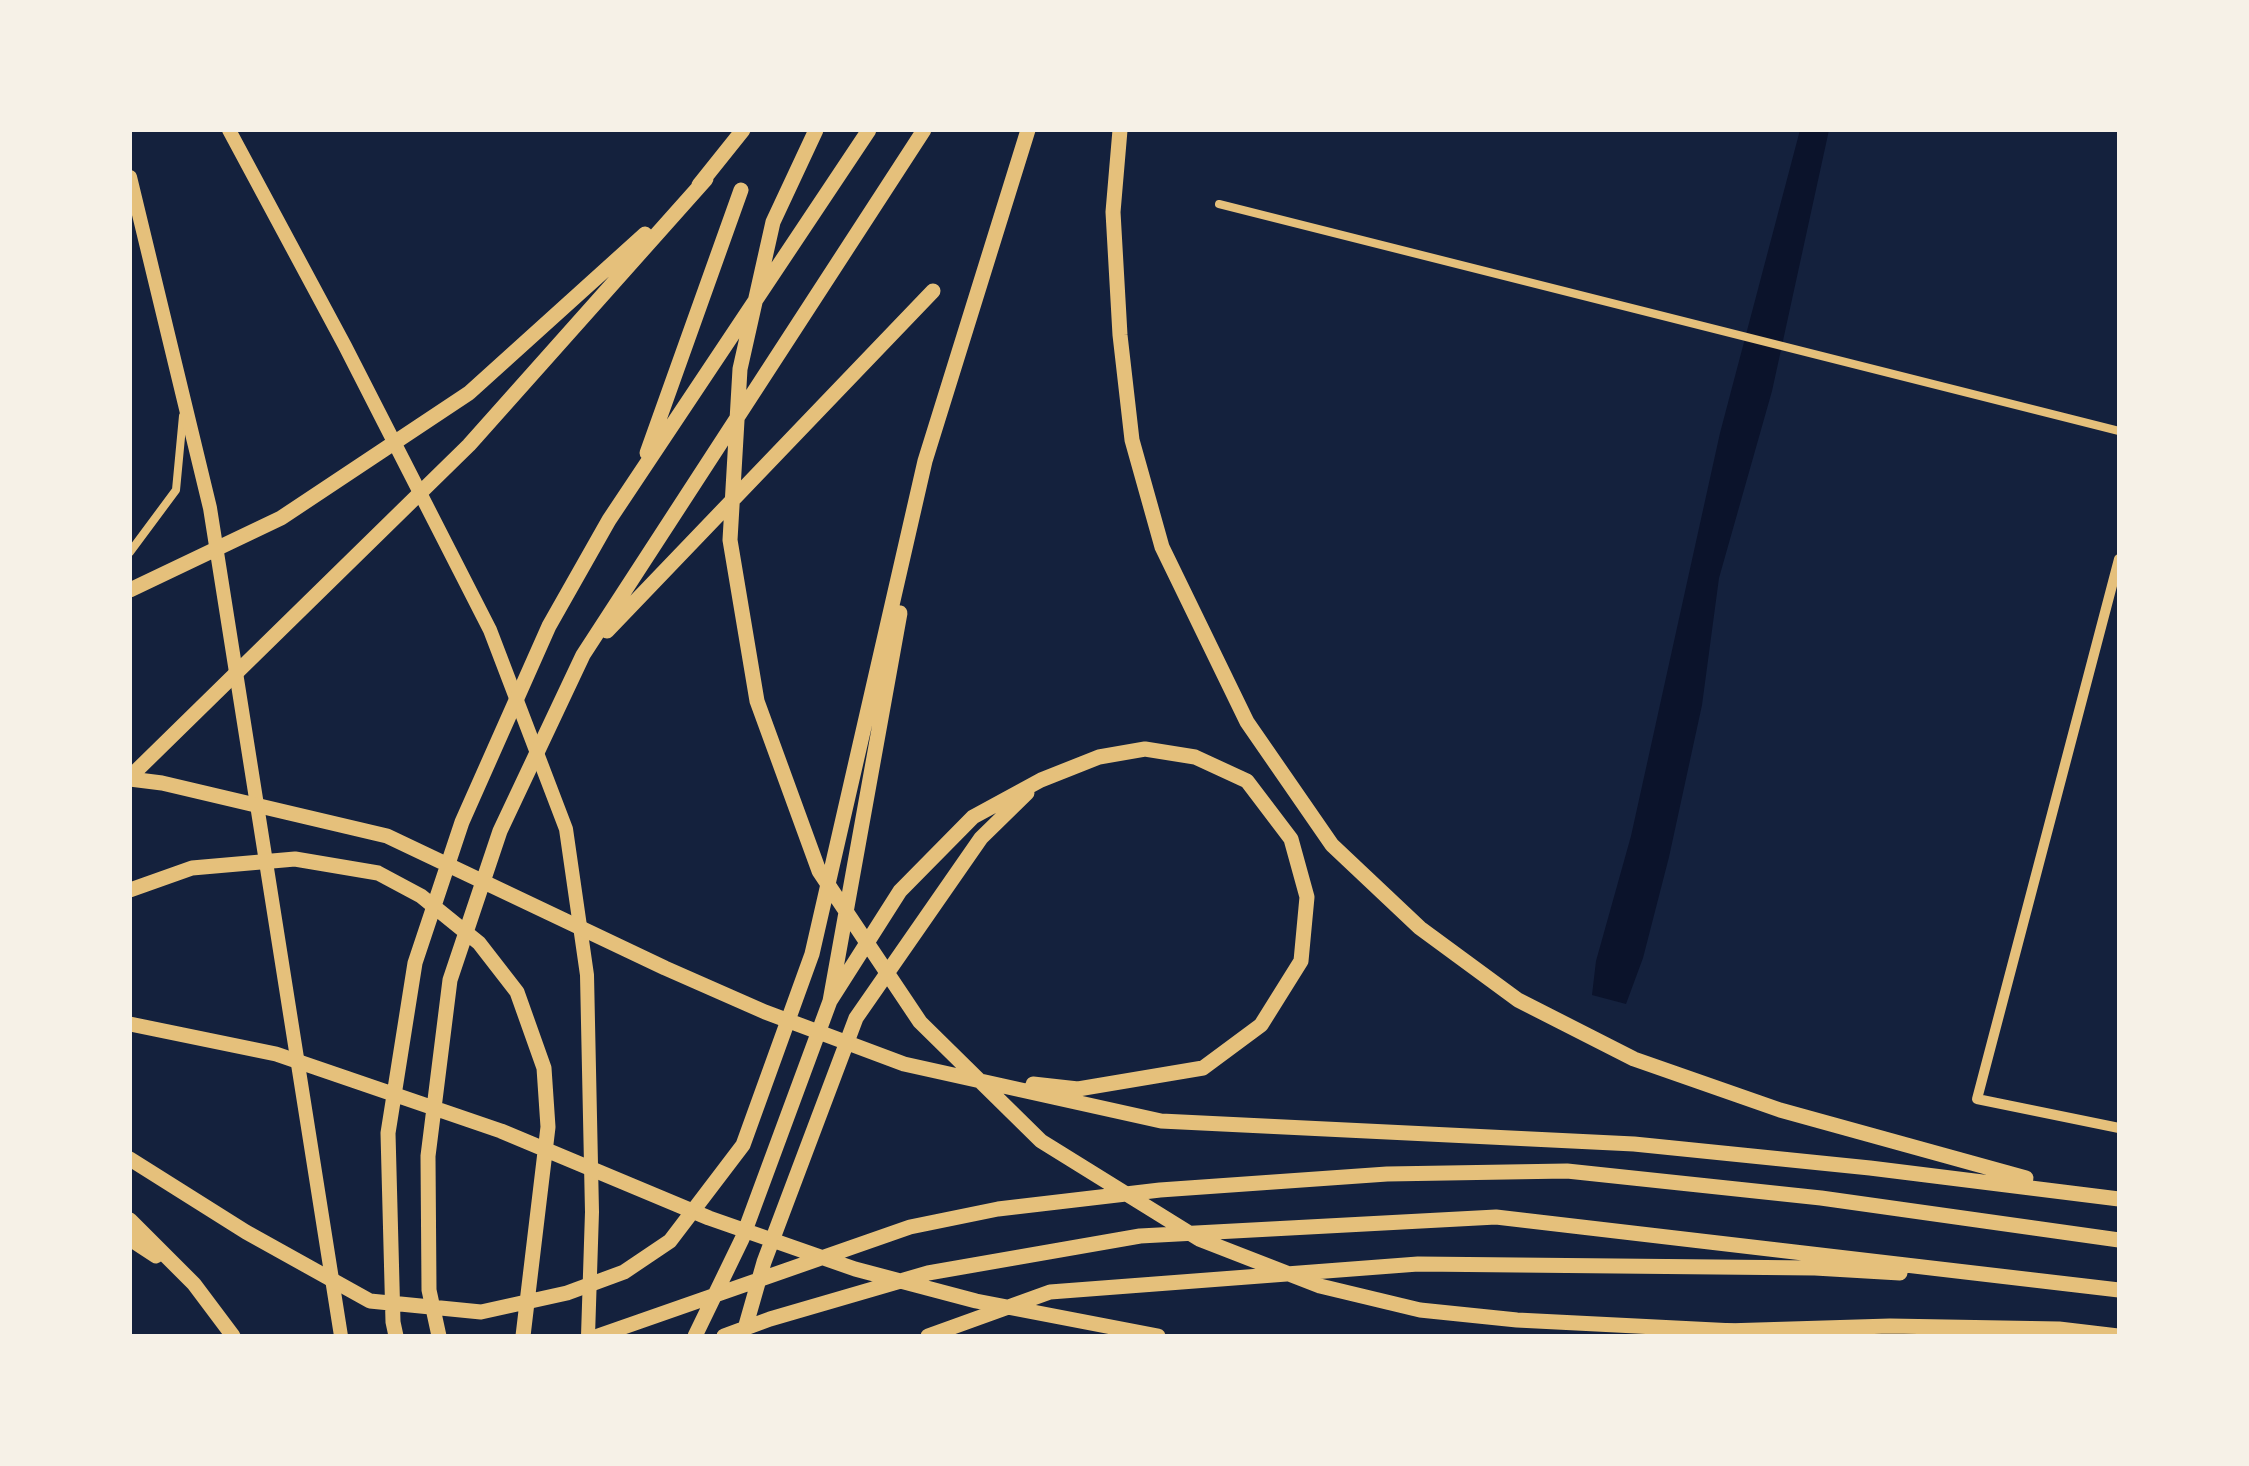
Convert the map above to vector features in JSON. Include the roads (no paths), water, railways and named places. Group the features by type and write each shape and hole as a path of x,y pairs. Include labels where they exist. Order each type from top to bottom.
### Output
{"highway":[{"path":"229,130 490,630 566,829 587,975 592,1212 588,1336"},
{"path":"130,778 469,444 706,179 743,130"},
{"path":"816,130 773,222 740,369 730,540 757,701 819,871 920,1022 1041,1141 1199,1239 1320,1286 1420,1310 1497,1318 1735,1330 2059,1329 2118,1336"},
{"path":"396,1336 388,1133 415,964 462,822 549,626 609,520 869,130"},
{"path":"439,1336 429,1290 428,1156 450,980 500,831 583,655 924,130"},
{"path":"130,1158 246,1232 370,1301 481,1312 567,1292 624,1272 670,1240 743,1146 812,954 925,461 1028,130"},
{"path":"1120,130 1113,212 1120,336 1132,440 1162,547 1247,722 1332,846 1420,928 1518,1000 1634,1058 1780,1110 2074,1192"},
{"path":"130,177 210,508 340,1336"},
{"path":"130,590 281,518 469,394 706,179"},
{"path":"638,476 741,190"},
{"path":"583,655 933,291"},
{"path":"694,1336 742,1239 830,1001 925,461"},
{"path":"830,1001 900,890 973,817 1041,780 1098,756 1145,749 1195,757 1247,782 1291,839 1306,897 1301,961 1261,1026 1203,1068 1078,1089 960,1077"},
{"path":"130,778 387,836 665,968 765,1012 904,1064 1161,1120 1634,1144 2119,1199"},
{"path":"742,1336 764,1262 856,1018 981,838 1041,780"},
{"path":"130,890 192,868 295,859 378,872 421,896 480,943 517,992 544,1068 548,1127 523,1336"},
{"path":"130,1024 294,1060 500,1131 710,1218 856,1269 976,1301 1158,1336"},
{"path":"598,1336 910,1227 998,1208 1160,1190 1387,1174 1567,1171 1821,1198 2119,1240"},
{"path":"724,1336 928,1273 1140,1236 1496,1217 2119,1290"},
{"path":"130,1220 194,1284 232,1336"},
{"path":"130,1239 160,1258 232,1336"},
{"path":"928,1336 1050,1292 1418,1264 1815,1268 2082,1284"},
{"path":"1676,1336 1735,1330"}],"street":[{"path":"1219,204 2119,430"},
{"path":"130,552 176,490 184,402"},
{"path":"2119,559 1977,1099 2119,1128"}],"water":[{"path":"1800,130 1829,130 1772,391 1719,578 1702,705 1669,857 1643,958 1626,1004 1592,995 1596,961 1631,836 1720,433"}]}
